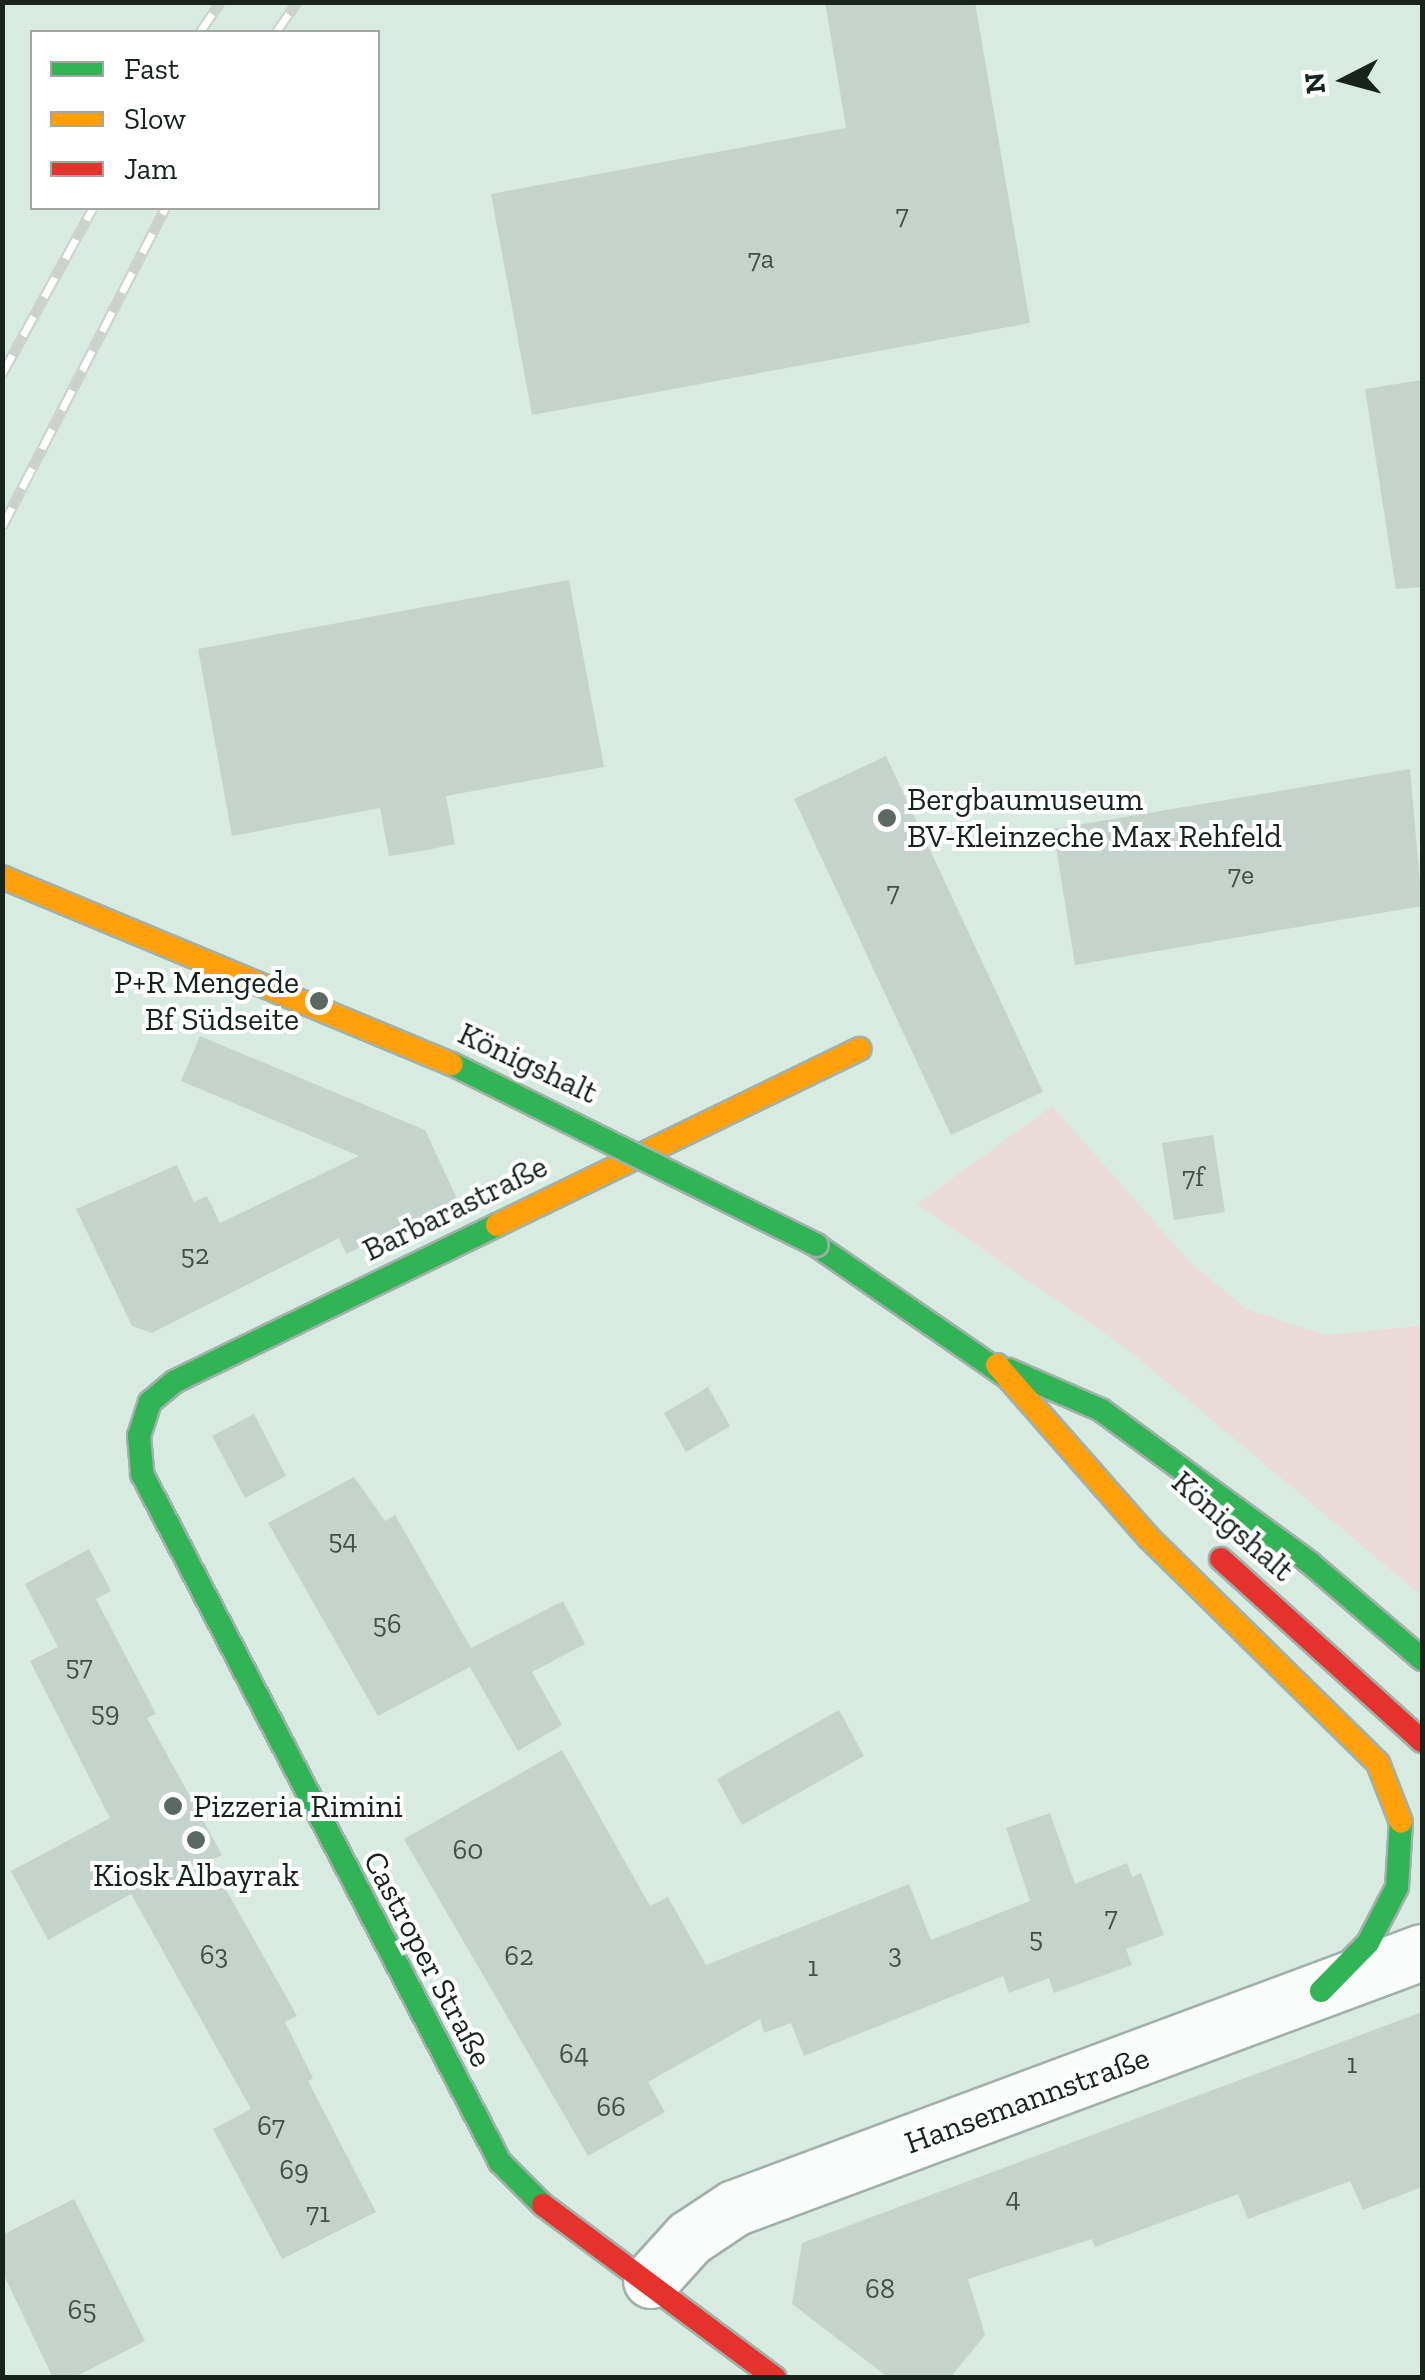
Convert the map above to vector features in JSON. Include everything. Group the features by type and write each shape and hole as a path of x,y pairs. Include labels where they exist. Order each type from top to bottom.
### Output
{"main road":[{"name":"Königshalt","path":"2,877 521,1094 816,1246 997,1365 1141,1490"},
{"name":"Barbarastraße","path":"142,1474 139,1436 150,1402 174,1382 860,1049"},
{"name":"Königshalt","path":"997,1365 1101,1410 1310,1564 1422,1659"},
{"path":"997,1365 1150,1538 1385,1775 1404,1842 1397,1887 1368,1943 1321,1991"},
{"name":"Castroper Straße","path":"142,1474 500,2162 534,2198 651,2280 775,2378"},
{"name":"Königshalt","path":"1199,1540 1422,1741"}],"street":[{"name":"Hansemannstraße","path":"651,2280 689,2238 734,2208 1422,1952"}],"shaded area":[{"path":"1052,1106 1190,1262 1246,1309 1325,1335 1422,1326 1422,1596 1127,1349 917,1204"}],"building":[{"path":"825,2 975,2 1030,323 532,415 491,194 846,128"},
{"path":"1422,380 1422,587 1396,589 1365,389"},
{"path":"569,580 604,767 446,796 455,844 422,851 389,856 380,808 232,836 198,649"},
{"path":"886,756 1043,1092 951,1135 794,799"},
{"path":"1410,769 1422,906 1075,965 1053,829"},
{"path":"200,1036 425,1130 458,1201 346,1254 339,1238 152,1333 132,1326 76,1209 177,1165 194,1202 207,1196 220,1223 359,1156 181,1081"},
{"path":"1213,1135 1225,1212 1174,1220 1162,1143"},
{"path":"708,1387 730,1426 686,1452 664,1413"},
{"path":"254,1414 286,1476 245,1498 212,1436"},
{"path":"354,1477 385,1521 395,1515 471,1648 563,1601 585,1644 532,1672 562,1725 518,1751 470,1667 378,1716 268,1523"},
{"path":"89,1549 111,1591 96,1599 156,1714 147,1718 222,1855 210,1861 297,2016 285,2022 313,2078 308,2081 376,2212 282,2259 213,2129 251,2109 131,1894 48,1940 11,1871 110,1818 30,1661 58,1647 25,1584"},
{"path":"839,1710 864,1756 742,1825 717,1779"},
{"path":"562,1750 650,1906 668,1897 706,1965 909,1884 931,1940 1030,1901 1006,1828 1050,1813 1075,1884 1127,1863 1132,1877 1141,1873 1164,1935 1126,1949 1132,1965 1054,1993 1049,1978 1009,1993 1003,1976 804,2056 791,2023 764,2033 760,2019 648,2082 665,2112 588,2156 404,1839"},
{"path":"1422,2012 1422,2187 1363,2210 1350,2181 1248,2219 1238,2194 1095,2247 1092,2239 968,2279 985,2335 950,2378 889,2378 792,2304 802,2243"},
{"path":"74,2199 145,2341 73,2378 53,2378 2,2271 2,2235"}],"railway":[{"path":"201,30 220,2"},
{"path":"277,30 297,2"},
{"path":"2,374 92,210"},
{"path":"2,527 164,210"}],"traffic: fast":[{"path":"452,1064 816,1245"},
{"path":"497,1225 174,1382 150,1402 139,1436 142,1474 500,2162 543,2205"},
{"path":"816,1245 1023,1388"},
{"path":"1009,1370 1101,1410 1310,1563 1422,1659"},
{"path":"1321,1991 1368,1943 1397,1887 1401,1822"}],"traffic: slow":[{"path":"2,877 452,1064"},
{"path":"497,1225 860,1049"},
{"path":"997,1365 1149,1538 1378,1763 1401,1822"}],"traffic: jam":[{"path":"1221,1559 1422,1741"},
{"path":"543,2205 775,2378"}],"place":[{"name":"Bergbaumuseum BV-Kleinzeche Max Rehfeld","path":"887,818"},
{"name":"P+R Mengede Bf Südseite","path":"319,1001"},
{"name":"Pizzeria Rimini","path":"173,1806"},
{"name":"Kiosk Albayrak","path":"196,1840"}]}
